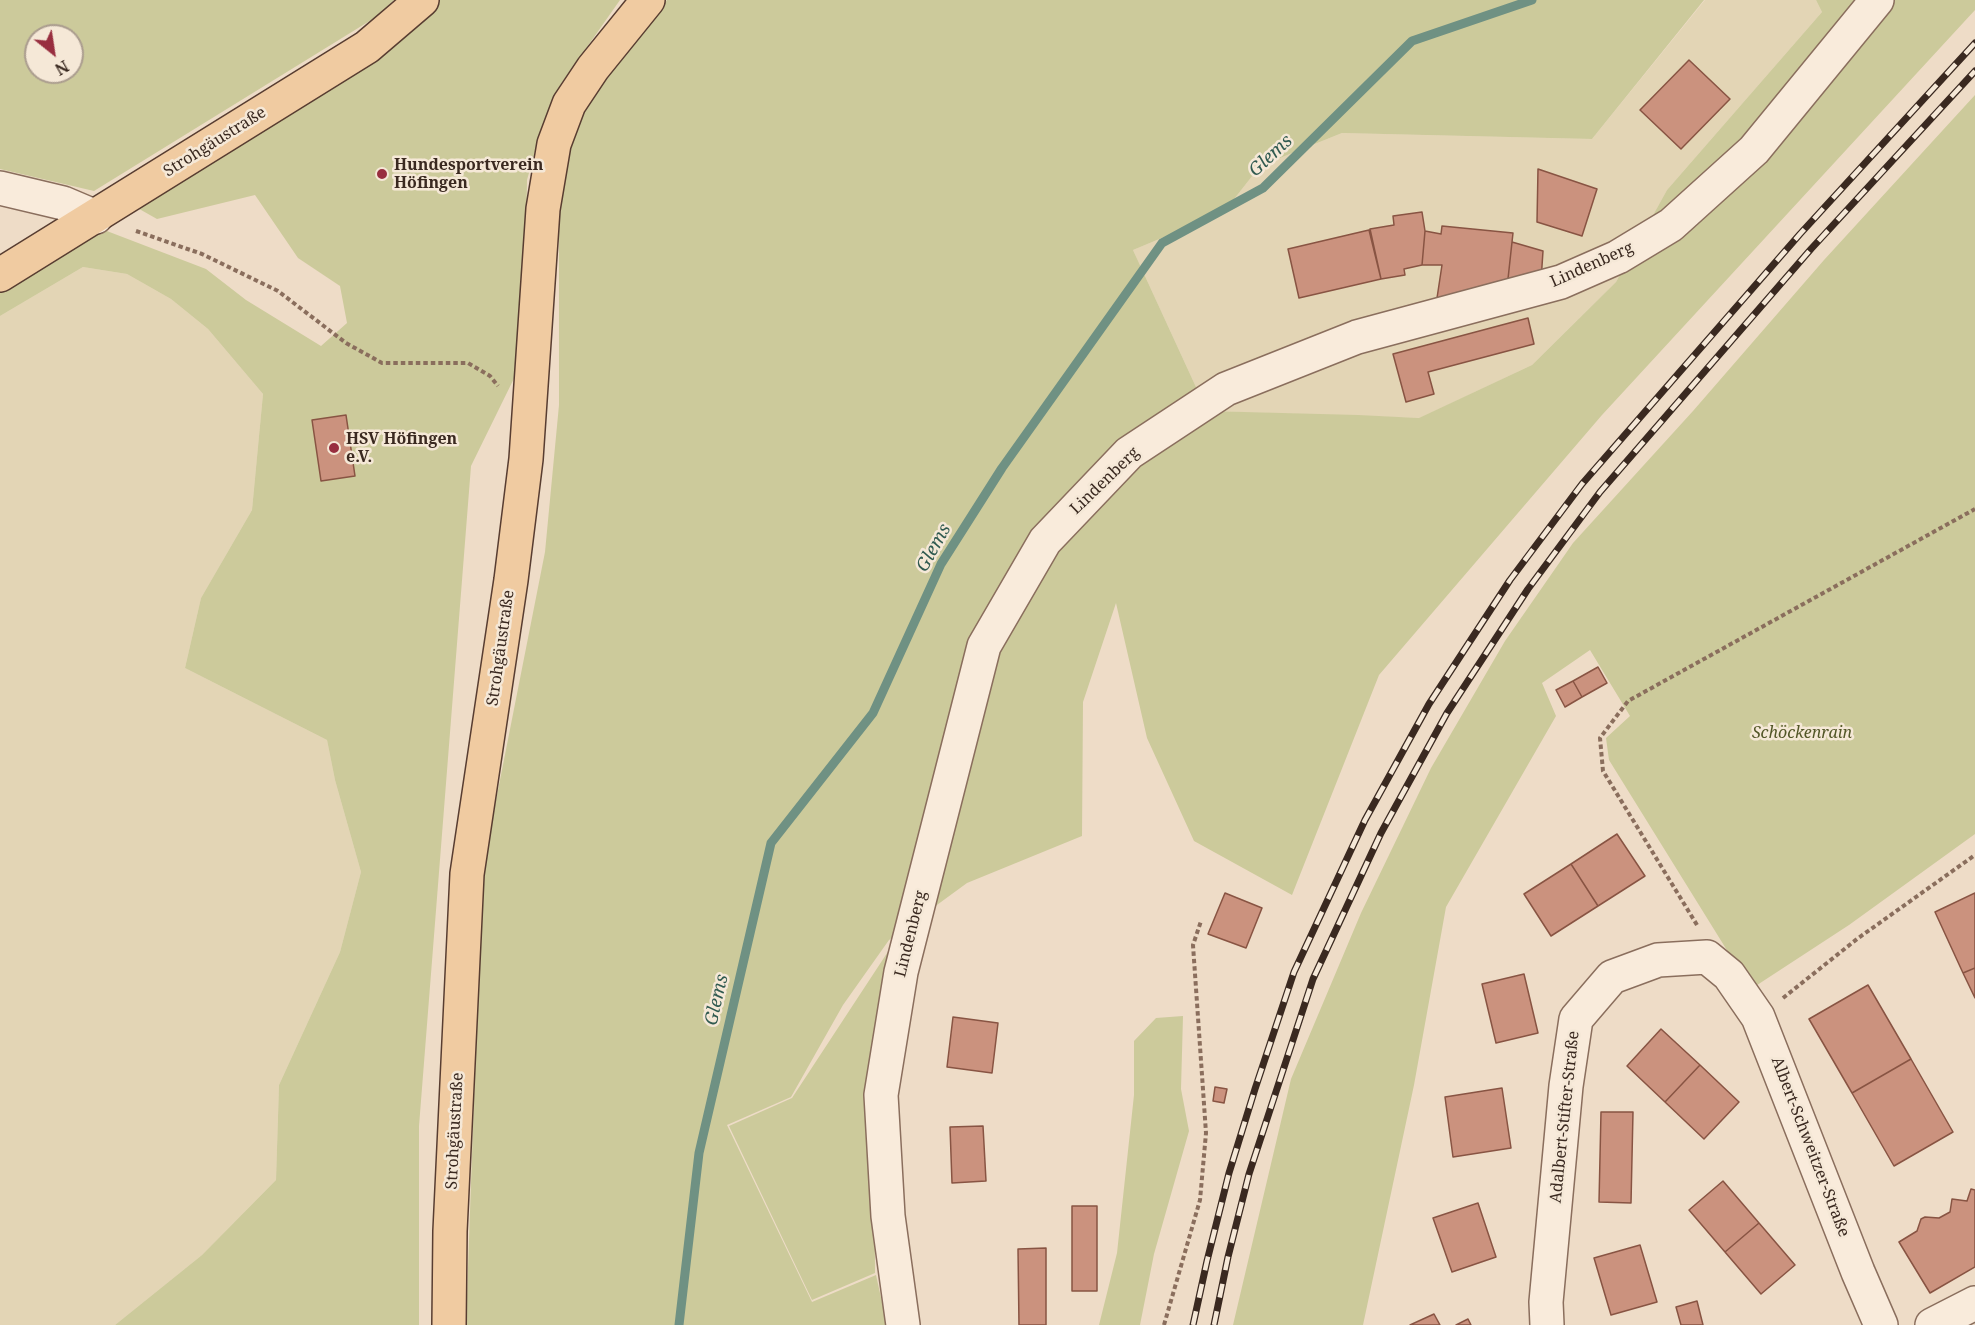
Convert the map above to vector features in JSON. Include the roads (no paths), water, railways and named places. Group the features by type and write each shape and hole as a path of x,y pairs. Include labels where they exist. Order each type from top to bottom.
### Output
{"main road":[{"name":"Strohgäustraße","path":"0,275 367,47 422,0"},
{"name":"Strohgäustraße","path":"449,1325 450,1231 467,874 511,580 526,459 543,209 554,144 569,104 593,69 648,0"}],"street":[{"name":"Lindenberg","path":"903,1325 888,1216 881,1095 901,972 984,646 1045,541 1129,453 1226,389 1357,337 1561,282 1618,257 1671,225 1754,150 1877,0"},
{"path":"0,188 63,203 96,217"},
{"name":"Adalbert-Stifter-Straße","path":"1547,1325 1546,1302 1566,1086 1576,1019 1612,976 1658,960 1718,966"},
{"name":"Albert-Schweitzer-Straße","path":"1718,966 1758,1017 1881,1325"},
{"path":"1932,1325 1975,1303"}],"waterway":[{"name":"Glems","path":"679,1325 699,1153 771,843 873,713 941,564 1002,468 1162,243 1263,188 1412,41 1532,0"}],"railway":[{"path":"1193,1325 1229,1173 1294,972 1365,820 1429,704 1510,580 1582,484 1800,234 1975,43"},
{"path":"1214,1325 1249,1174 1313,979 1381,833 1447,713 1528,589 1600,492 1811,249 1975,71"}],"place":[{"name":"Hundesportverein Höfingen","path":"382,174"},
{"name":"HSV Höfingen e.V.","path":"334,448"}],"park label":[{"name":"Schöckenrain","path":"1802,733"}]}
